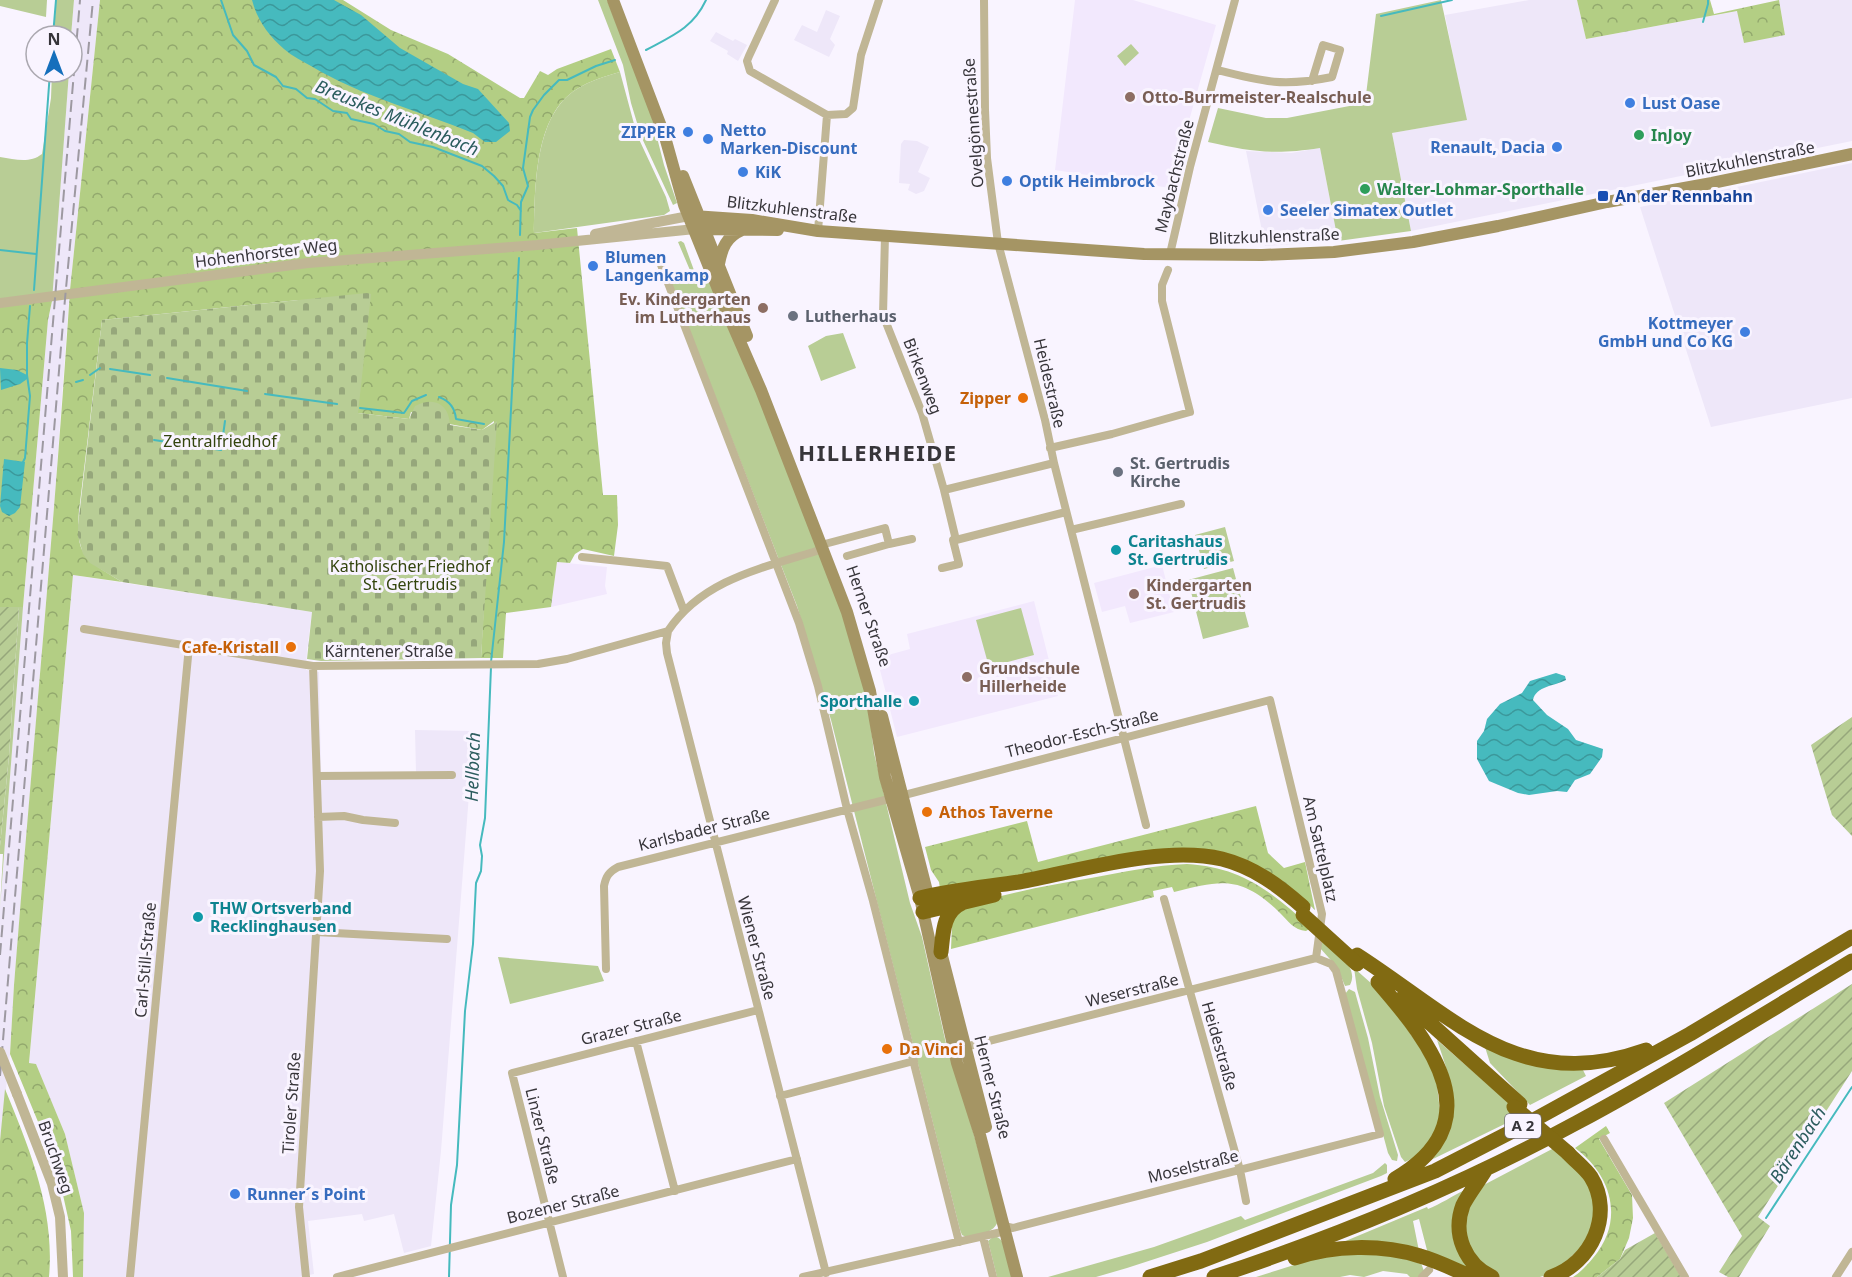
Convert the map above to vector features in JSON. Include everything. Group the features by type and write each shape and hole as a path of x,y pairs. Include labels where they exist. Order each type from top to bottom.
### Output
{"highway":[{"path":"926,904 1019,882 1142,858 1191,854 1222,859 1250,869 1276,884 1357,960 1408,1018 1435,1060 1446,1091 1447,1117 1440,1137 1426,1158 1410,1170 1349,1205"},
{"path":"926,904 971,900 1158,863 1197,862 1228,868 1250,876 1303,911"},
{"path":"941,952 944,927 951,911 956,906 971,900"},
{"name":"A 2","path":"1149,1277 1201,1261 1435,1171 1532,1121 1690,1034 1852,937"},
{"path":"1357,960 1489,1043 1542,1062 1564,1064 1606,1061 1627,1057 1690,1034"},
{"path":"1357,960 1373,972 1517,1106"},
{"name":"A 2","path":"1214,1277 1326,1237 1486,1168 1577,1123 1657,1078 1852,961"},
{"path":"1378,982 1570,1152 1598,1180 1605,1196 1607,1210 1603,1235 1586,1260 1565,1277"},
{"path":"1551,1277 1577,1262 1593,1241 1600,1224 1597,1191 1591,1177 1570,1152"},
{"path":"1486,1168 1464,1203 1459,1227 1461,1242 1470,1261 1482,1272 1492,1277"},
{"path":"1241,1268 1274,1266 1309,1254 1364,1247 1402,1251 1425,1266 1472,1277"}],"main road":[{"name":"Herner Straße","path":"613,0 699,229 728,314 863,643 896,797 941,952 960,1049"},
{"name":"Blitzkuhlenstraße","path":"699,229 818,231 1170,254 1334,252 1413,242 1852,154"},
{"name":"Blitzkuhlenstraße","path":"694,216 752,220 818,231"},
{"name":"Herner Straße","path":"699,229 719,264 823,546"},
{"path":"719,264 723,247 729,238 742,230"},
{"name":"Herner Straße","path":"926,904 980,1135 1025,1277"},
{"name":"Herner Straße","path":"1008,1228 1017,1277"}],"street":[{"path":"775,0 747,61 750,71 827,115 846,114 853,108 861,55 879,0"},
{"name":"Ovelgönnestraße","path":"984,0 987,146 998,243"},
{"name":"Maybachstraße","path":"1170,254 1190,167 1235,0"},
{"path":"1217,70 1276,84 1312,81"},
{"path":"818,231 827,115"},
{"name":"Hohenhorster Weg","path":"537,245 547,240 588,236 694,216"},
{"name":"Hohenhorster Weg","path":"0,303 308,263 537,245 699,229"},
{"name":"Birkenweg","path":"885,236 882,309 922,413 956,540 952,540 958,564 942,568"},
{"name":"Heidestraße","path":"998,243 1043,411 1050,448 1146,825"},
{"path":"658,257 799,622 818,686 847,809 959,1242"},
{"path":"1050,448 1112,434 1190,412 1162,301 1162,285 1168,270"},
{"path":"944,490 1054,463"},
{"path":"1071,530 1181,504"},
{"path":"956,540 1066,512"},
{"path":"668,631 684,611 710,589 726,581 823,546 885,528 889,544"},
{"path":"847,556 912,538"},
{"path":"582,557 667,566 684,611"},
{"name":"Kärntener Straße","path":"84,629 313,666 538,664 567,659 668,631"},
{"name":"Wiener Straße","path":"668,631 667,653 826,1273"},
{"name":"Carl-Still-Straße","path":"130,1277 189,646"},
{"name":"Tiroler Straße","path":"306,1277 299,1207 320,871 313,666"},
{"name":"Theodor-Esch-Straße","path":"896,797 1270,700"},
{"name":"Am Sattelplatz","path":"1270,700 1322,914 1316,958"},
{"path":"317,776 452,775"},
{"name":"Karlsbader Straße","path":"606,969 604,886 611,871 618,867 714,842 896,797"},
{"path":"318,817 344,816 395,823"},
{"name":"Heidestraße","path":"1164,899 1240,1170 1246,1202"},
{"path":"316,932 447,939"},
{"name":"Weserstraße","path":"960,1049 1316,958"},
{"name":"Moselstraße","path":"803,1277 983,1237 1008,1228 1380,1134 1336,971 1331,964 1316,958"},
{"name":"Grazer Straße","path":"512,1073 758,1010"},
{"path":"636,1041 675,1191"},
{"name":"Bruchweg","path":"0,1052 52,1184 60,1216 63,1277"},
{"path":"780,1095 914,1061"},
{"name":"Linzer Straße","path":"512,1073 563,1277"},
{"path":"1604,1139 1685,1277"},
{"name":"Bozener Straße","path":"337,1277 796,1159"},
{"path":"983,1237 993,1277"},
{"path":"1836,1277 1852,1252"}],"shaded area":[{"path":"74,0 100,0 70,290 52,292 68,84 84,84 84,24 72,24"},
{"name":"Otto-Burrmeister-Realschule","path":"1075,0 1133,0 1216,25 1170,188 1055,170"},
{"path":"1529,0 1577,0 1586,39 1738,11 1744,42 1785,34 1779,0 1852,0 1852,141 1411,231 1392,133 1466,120 1445,15"},
{"path":"826,10 840,16 830,39 835,45 829,57 794,40 802,25 817,32"},
{"path":"716,32 747,45 738,61 727,54 728,51 710,41"},
{"path":"904,140 917,141 929,147 918,172 930,178 924,191 916,194 908,190 910,184 899,183 901,144"},
{"path":"1320,148 1338,241 1265,246 1246,151 1291,153"},
{"path":"1852,163 1852,398 1711,427 1640,207"},
{"path":"69,299 10,1054 0,1141 0,908 23,607 48,320 52,301"},
{"path":"557,562 607,567 605,586 607,594 551,607"},
{"name":"Kindergarten St. Gertrudis","path":"1162,565 1174,612 1130,623 1125,606 1102,612 1094,583"},
{"path":"73,575 312,612 306,670 319,672 321,772 416,772 415,730 474,731 441,1151 431,1246 404,1253 394,1214 364,1221 362,1214 308,1221 314,1274 299,1277 83,1277 84,1213 65,1134 36,1065 29,1064"},
{"name":"Grundschule Hillerheide","path":"1034,601 1058,696 897,737 877,658 910,649 907,634"}],"green space":[{"path":"0,0 47,0 46,17 0,6"},
{"path":"56,0 74,0 72,24 55,24"},
{"path":"100,0 343,0 391,30 448,54 520,98 524,98 540,71 548,75 557,69 611,49 620,72 592,81 577,89 563,101 552,116 540,154 535,195 534,233 577,228 603,495 617,495 618,525 614,556 583,549 575,554 570,563 557,562 551,607 506,613 503,658 481,658 494,421 482,430 449,424 411,412 409,419 358,413 299,300 102,320 78,527 81,548 85,556 122,582 73,575 29,1063 36,1064 65,1134 84,1213 83,1277 73,1277 71,1231 59,1177 10,1054 70,290"},
{"path":"598,0 607,0 650,110 664,165 677,203 673,205 641,136 623,65"},
{"path":"1441,0 1467,120 1392,133 1411,231 1338,241 1320,148 1264,151 1208,142 1218,108 1266,118 1287,118 1365,103 1376,14"},
{"path":"1577,0 1710,0 1714,14 1779,0 1785,35 1744,43 1737,11 1586,39"},
{"path":"1131,44 1139,53 1125,66 1117,56"},
{"path":"620,72 637,135 666,197 670,211 664,215 534,233 535,196 540,154 552,116 563,101 577,89 592,81"},
{"path":"52,84 68,84 52,301 0,307 0,157 27,160 42,154"},
{"path":"678,242 684,243 695,273 703,271 714,289 737,341 850,634 868,702 874,753 910,903 922,937 947,1048 952,1057 998,1220 990,1231 985,1233 966,1237 960,1230 831,720 797,606 671,283 692,275"},
{"name":"Zentralfriedhof","path":"371,294 358,413 409,419 415,406 434,402 447,412 450,425 482,430 497,421 481,658 321,661 307,659 312,612 122,582 90,563 83,554 78,536 78,525 102,320"},
{"path":"52,301 48,320 23,607 0,607 0,307"},
{"path":"843,333 856,368 821,381 808,346 826,336"},
{"path":"1225,527 1234,561 1204,569 1195,535"},
{"path":"1233,568 1249,627 1203,639 1188,580"},
{"path":"0,607 19,607 9,756 0,846"},
{"path":"19,607 23,607 0,908 3,854 0,854 0,846 9,756"},
{"path":"1021,608 1034,655 989,667 976,620"},
{"path":"1852,717 1852,836 1832,815 1811,745"},
{"path":"1256,806 1268,853 1284,868 1305,862 1315,910 1301,897 1213,852 940,889 939,882 931,870 925,847 1027,821 1038,862"},
{"path":"1187,864 1224,870 1240,876 1283,903 1311,928 1306,931 1295,927 1266,901 1242,886 1218,883 1174,892 1172,887 1153,891 1154,897 951,949 955,910 988,899 1039,887 1139,869"},
{"path":"1320,938 1348,965 1352,978 1350,985 1345,986 1337,967 1320,948"},
{"path":"498,957 598,966 604,981 510,1004"},
{"path":"1354,968 1381,992 1419,1046 1436,1077 1441,1120 1423,1153 1405,1162 1401,1157 1384,1106"},
{"path":"1852,984 1852,1071 1758,1217 1770,1226 1739,1277 1728,1277 1719,1272 1742,1236 1664,1103"},
{"path":"1349,989 1355,992 1368,1038 1380,1097 1398,1155 1397,1161 1392,1160 1388,1153 1345,994"},
{"path":"1437,1040 1509,1103 1519,1117 1433,1159 1449,1128 1453,1100"},
{"path":"1485,1047 1540,1067 1583,1070 1586,1076 1530,1105 1490,1063"},
{"path":"5,1089 39,1181 48,1228 49,1277 0,1277 0,1141"},
{"path":"1606,1126 1610,1133 1599,1139 1632,1195 1633,1218 1629,1238 1620,1259 1597,1277 1573,1277 1593,1258 1603,1244 1609,1229 1611,1214 1610,1199 1598,1171 1575,1148"},
{"path":"1554,1148 1584,1175 1597,1201 1591,1238 1555,1272 1540,1277 1498,1277 1475,1261 1462,1225 1478,1188"},
{"path":"1385,1163 1387,1173 1381,1176 1207,1242 1096,1277 1048,1277 1154,1247 1241,1216 1245,1220 1373,1173"},
{"path":"1465,1190 1458,1205 1475,1274 1428,1254 1419,1219 1413,1221 1419,1251 1336,1245 1427,1207 1428,1209 1433,1207"},
{"path":"1655,1233 1681,1277 1597,1277 1620,1259 1625,1250"},
{"path":"994,1236 1003,1242 1012,1277 997,1277 988,1241"},
{"path":"1385,1254 1421,1263 1424,1271 1420,1277 1383,1271 1364,1277 1350,1275 1256,1277 1331,1255"}],"water":[{"path":"252,0 334,0 361,15 400,48 463,84 478,89 509,123 510,131 496,142 485,142 473,133 370,95 330,77 287,52 260,21"},
{"path":"0,368 17,370 27,375 27,379 20,384 1,390"},
{"path":"4,459 25,462 20,507 9,516 2,512 0,506"},
{"path":"1556,673 1565,676 1566,680 1542,689 1533,700 1547,715 1568,729 1576,740 1603,749 1602,757 1590,774 1575,780 1567,792 1529,795 1489,781 1477,759 1477,741 1484,731 1487,719 1500,704 1522,693 1530,681"}],"waterway":[{"path":"54,24 56,0"},
{"name":"Breuskes Mühlenbach","path":"221,0 233,35 247,51 254,65 276,77 283,86 296,89 307,98 315,99 333,111 347,113 351,119 374,124 385,131 399,134 410,142 433,147 482,166 503,186 508,200 517,205 521,211"},
{"name":"Hellbach","path":"646,50 688,24 695,18 706,0"},
{"path":"1381,16 1452,0"},
{"path":"1703,22 1708,0"},
{"name":"Hellbach","path":"520,235 521,202 528,186 523,168 533,110 559,80 567,80 615,60"},
{"path":"34,290 49,84"},
{"path":"0,250 36,254"},
{"name":"Hellbach","path":"491,662 504,542 519,258"},
{"path":"23,462 30,396 27,375 30,306"},
{"path":"90,375 100,368"},
{"path":"110,369 150,375"},
{"path":"167,378 247,391"},
{"path":"76,382 83,380"},
{"path":"265,394 337,404"},
{"path":"360,408 404,413 412,401 426,395"},
{"path":"439,397 451,405 456,419 484,424"},
{"path":"154,440 221,450 225,421"},
{"name":"Hellbach","path":"449,1277 451,1205 457,1165 465,1011 473,944 476,883 481,871 480,845 485,818 491,667"},
{"name":"Bärenbach","path":"1766,1218 1852,1087"}],"railway":[{"path":"0,955 80,0"},
{"path":"0,1076 65,299 93,0"}],"place":[{"name":"Otto-Burrmeister-Realschule","path":"1130,97"},
{"name":"Lust Oase","path":"1630,103"},
{"name":"ZIPPER","path":"688,132"},
{"name":"InJoy","path":"1639,135"},
{"name":"Netto Marken-Discount","path":"708,139"},
{"name":"Renault, Dacia","path":"1557,147"},
{"name":"KiK","path":"743,172"},
{"name":"Optik Heimbrock","path":"1007,181"},
{"name":"Walter-Lohmar-Sporthalle","path":"1365,189"},
{"name":"An der Rennbahn","path":"1603,196"},
{"name":"Seeler Simatex Outlet","path":"1268,210"},
{"name":"Blumen Langenkamp","path":"593,266"},
{"name":"Ev. Kindergarten im Lutherhaus","path":"763,308"},
{"name":"Lutherhaus","path":"793,316"},
{"name":"Kottmeyer GmbH und Co KG","path":"1745,332"},
{"name":"Zipper","path":"1023,398"},
{"name":"St. Gertrudis Kirche","path":"1118,472"},
{"name":"Caritashaus St. Gertrudis","path":"1116,550"},
{"name":"Kindergarten St. Gertrudis","path":"1134,594"},
{"name":"Cafe-Kristall","path":"291,647"},
{"name":"Grundschule Hillerheide","path":"967,677"},
{"name":"Sporthalle","path":"914,701"},
{"name":"Athos Taverne","path":"927,812"},
{"name":"THW Ortsverband Recklinghausen","path":"198,917"},
{"name":"Da Vinci","path":"887,1049"},
{"name":"Runner´s Point","path":"235,1194"}],"district":[{"name":"HILLERHEIDE","path":"878,453"}],"park label":[{"name":"Katholischer Friedhof St. Gertrudis","path":"410,575"}]}
